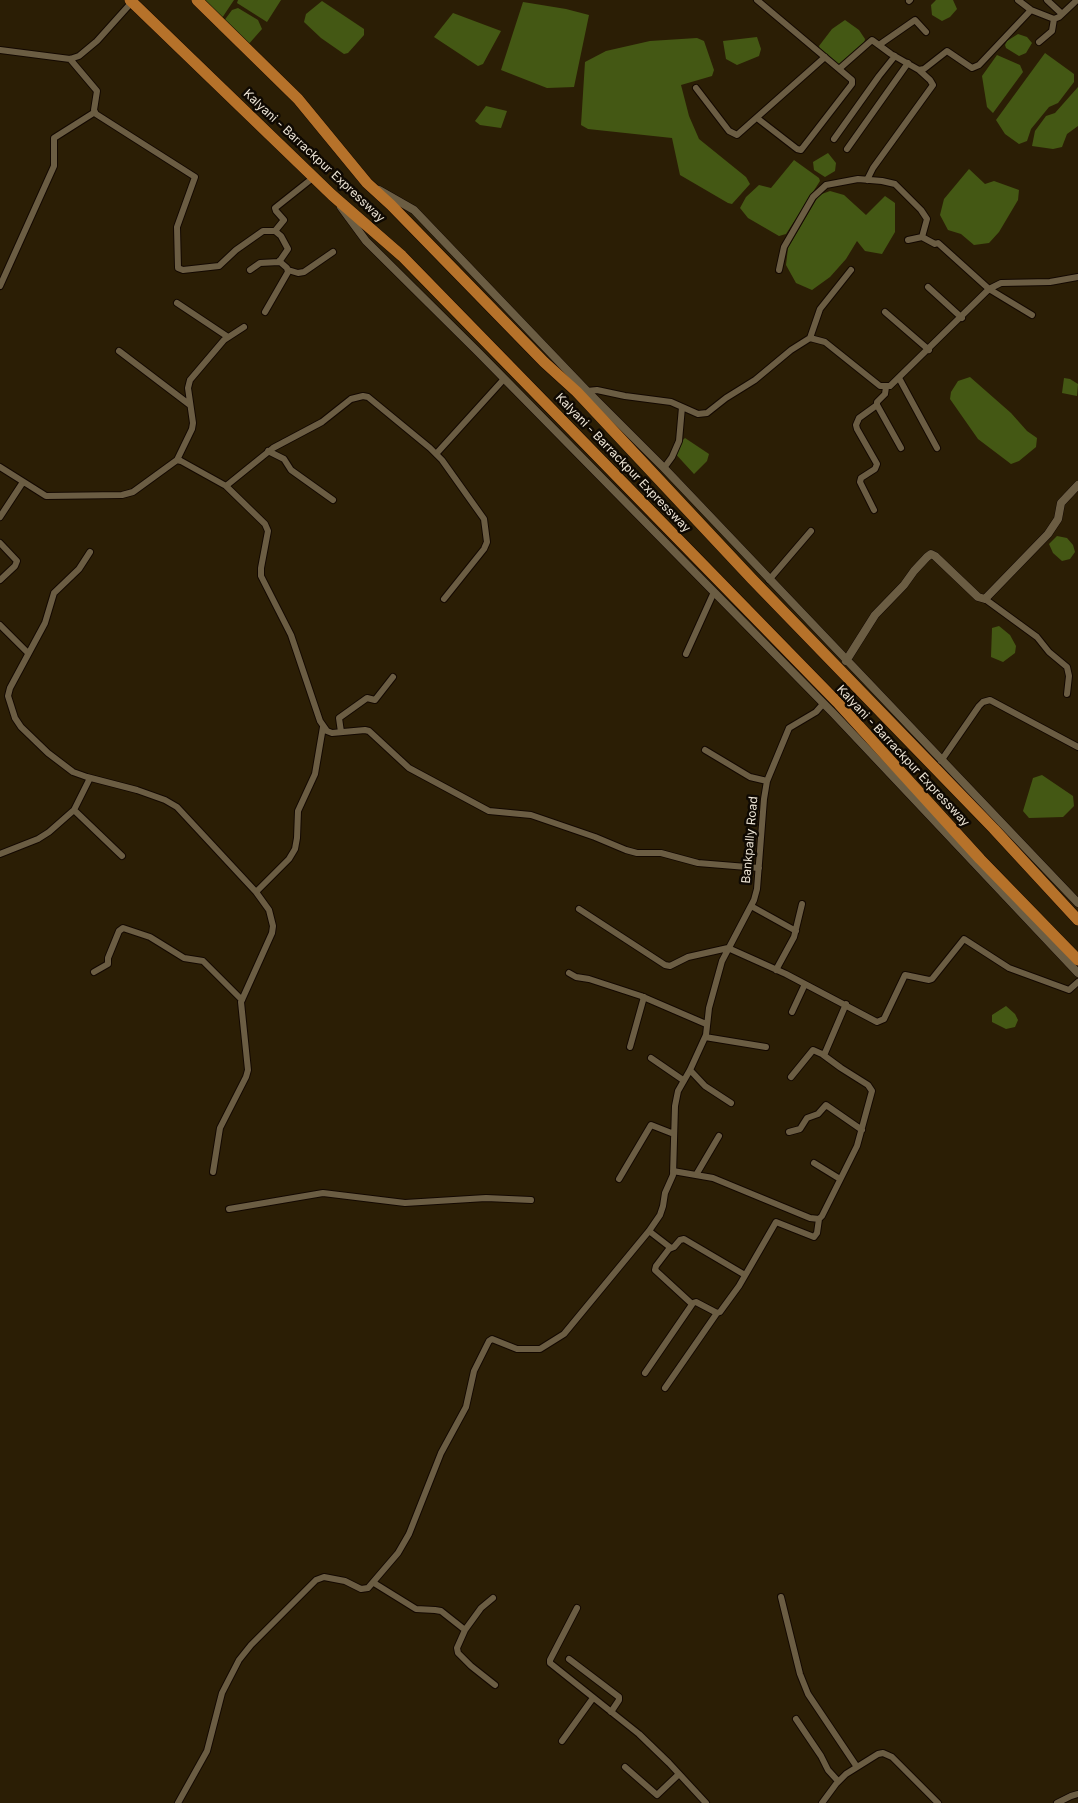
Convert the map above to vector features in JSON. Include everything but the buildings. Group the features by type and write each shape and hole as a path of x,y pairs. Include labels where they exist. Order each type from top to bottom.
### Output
{"highway":[{"name":"Kalyani - Barrackpur Expressway","path":"197,0 298,98 367,183 391,204 544,362 577,392 853,684 994,829 1078,920"},
{"name":"Kalyani - Barrackpur Expressway","path":"132,1 332,195 402,256 839,704 980,859 1078,960"}],"street":[{"path":"756,0 852,80 852,84 801,150 797,149 757,118"},
{"path":"763,6 768,0"},
{"path":"1018,0 1031,10 1054,19"},
{"path":"1047,0 1062,14"},
{"path":"1039,42 1052,31 1054,19 1077,0"},
{"path":"0,50 70,58 79,56 86,52 132,1"},
{"path":"919,70 924,69 947,51 972,68 979,65 1031,10"},
{"path":"878,45 915,20 926,32"},
{"path":"839,69 872,40 919,70 930,80 932,85 873,168 867,180"},
{"path":"834,139 895,56"},
{"path":"696,88 733,135 739,134 825,57"},
{"path":"70,58 97,91 95,112"},
{"path":"847,148 908,63"},
{"path":"95,112 195,177 176,227 178,268 180,270 219,266 236,250 263,231 275,232 281,236 288,246 286,253 280,261 275,264 260,263 250,270"},
{"path":"0,286 54,166 56,160 54,138 95,112"},
{"path":"275,232 284,220 276,208 314,177"},
{"path":"779,270 784,247 813,197 826,185 858,180 895,184 921,210 927,219 922,237"},
{"path":"367,183 414,210 587,391 664,468 1078,903"},
{"path":"332,195 366,241 824,704 1078,973"},
{"path":"908,240 922,237 934,244 938,243 990,290 1032,316"},
{"path":"280,261 288,270 298,273 304,272 333,252"},
{"path":"266,312 288,270"},
{"path":"587,391 597,390 671,402 698,414 707,413 726,398 755,380 791,350 810,338 820,309 851,270"},
{"path":"810,338 825,342 880,386 886,387 890,386 929,350 990,290 1001,283 1050,282 1078,277"},
{"path":"928,287 962,318"},
{"path":"177,303 228,337"},
{"path":"885,312 929,350"},
{"path":"0,466 40,493 50,496 122,495 133,492 177,460 192,429 188,388 190,380 228,337 244,327"},
{"path":"119,351 190,405"},
{"path":"898,378 937,448"},
{"path":"436,454 504,379"},
{"path":"874,510 860,482 877,464 856,425 859,418 877,405 877,402 885,394 886,387"},
{"path":"226,486 268,451 322,422 351,399 363,396 372,399 436,454 481,513 486,527 487,542 480,556 444,599"},
{"path":"877,405 901,448"},
{"path":"664,468 679,441 682,407"},
{"path":"268,451 284,459 291,470 333,500"},
{"path":"177,460 226,486 267,527 261,576 291,635 323,727 327,731 332,733 369,731 409,768 489,811 531,815 588,834 631,852 661,853 703,863 759,868"},
{"path":"0,517 23,482"},
{"path":"985,599 1048,534 1058,519 1061,503 1078,485"},
{"path":"769,580 811,531"},
{"path":"0,543 18,561 0,580"},
{"path":"90,552 79,569 54,593 45,623 8,692 8,696 15,718 21,727 48,754 74,772 137,790 165,800 177,807 256,892 269,910 273,929 242,1000 241,1016 248,1070 246,1078 220,1128 213,1172"},
{"path":"846,661 875,615 900,590 920,562 929,555 935,556 978,597 985,599 1037,637 1049,652 1067,668 1069,676 1067,694"},
{"path":"686,654 714,592"},
{"path":"0,624 28,653"},
{"path":"341,732 339,718 367,698 376,700 393,677"},
{"path":"942,761 979,706 983,702 990,700 1078,747"},
{"name":"Bankpally Road","path":"649,1231 660,1215 673,1171 676,1098 705,1037 715,982 728,948 751,906 757,890 767,780 789,728 816,712 824,704"},
{"path":"256,892 289,859 295,849 298,811 315,774 323,727"},
{"path":"705,750 750,777 767,780"},
{"path":"0,854 42,837 74,810 90,778"},
{"path":"74,810 122,856"},
{"path":"776,970 793,941 802,904"},
{"path":"751,906 796,931"},
{"path":"579,909 668,966 688,956 728,948 846,1004 878,1022 882,1021 905,975 930,980 964,939 1009,968 1069,990 1078,982"},
{"path":"94,972 108,964 108,958 119,931 123,928 145,935 184,958 203,961 242,1000"},
{"path":"569,973 576,977 589,979 644,997 706,1024"},
{"path":"792,1012 805,984"},
{"path":"630,1047 644,997"},
{"path":"822,1054 825,1053 846,1004"},
{"path":"705,1037 766,1047"},
{"path":"665,1388 717,1313 720,1312 776,1222 812,1237 816,1236 819,1219 857,1146 872,1096 871,1088 822,1054 812,1050 791,1077"},
{"path":"651,1058 684,1080"},
{"path":"690,1070 705,1086 731,1104"},
{"path":"789,1132 800,1129 806,1118 818,1114 826,1105 862,1130"},
{"path":"619,1179 651,1125 674,1134"},
{"path":"696,1175 718,1136"},
{"path":"814,1163 840,1179"},
{"path":"673,1171 721,1181 810,1218 819,1219"},
{"path":"229,1209 323,1193 405,1203 486,1198 531,1200"},
{"path":"178,1803 207,1751 222,1694 239,1660 251,1645 316,1580 324,1577 345,1581 361,1589 368,1588 398,1553 410,1534 441,1453 466,1407 474,1371 489,1341 492,1339 517,1349 540,1349 564,1334 649,1231 671,1248"},
{"path":"692,1304 655,1270 656,1266 671,1248 680,1240 684,1239 744,1275"},
{"path":"645,1373 692,1304 696,1302 717,1313"},
{"path":"374,1583 416,1610 441,1611 465,1630"},
{"path":"781,1597 800,1674 808,1694 857,1767"},
{"path":"493,1598 481,1608 465,1630 457,1648 458,1653 471,1666 495,1685"},
{"path":"577,1608 550,1663 639,1734 706,1803"},
{"path":"569,1659 619,1697 611,1712"},
{"path":"562,1741 593,1698"},
{"path":"796,1720 821,1756 828,1770 838,1781"},
{"path":"822,1803 838,1781 878,1754 888,1754 938,1803"},
{"path":"624,1767 657,1795 679,1774"},
{"path":"1057,1803 1078,1794"}],"shaded area":[{"path":"197,0 234,0 222,18"},
{"path":"238,0 281,0 267,22 237,3"},
{"path":"936,0 953,0 957,9 950,17 942,21 932,15 931,5"},
{"path":"322,1 364,29 364,35 348,53 344,54 321,38 304,22 306,14"},
{"path":"523,2 589,15 574,87 547,88 501,70"},
{"path":"238,8 258,20 262,29 241,50 218,29 232,10"},
{"path":"453,13 501,31 483,64 478,66 434,37"},
{"path":"845,20 859,30 865,39 864,44 838,68 821,54 819,46 832,29"},
{"path":"1018,34 1027,37 1032,43 1026,53 1019,56 1006,48 1005,45 1007,41"},
{"path":"757,37 761,49 759,56 737,65 726,59 723,41"},
{"path":"697,38 704,41 714,70 712,76 681,85 689,116 699,139 746,177 750,184 732,204 680,175 672,138 588,129 581,125 585,62 606,51 650,41"},
{"path":"1045,53 1074,74 1074,82 1058,103 1049,107 1031,129 1027,141 1019,144 1005,134 996,120"},
{"path":"997,55 1020,65 1023,72 993,113 987,107 982,76"},
{"path":"1078,87 1078,126 1067,134 1062,147 1053,149 1032,146 1035,131 1046,116 1055,113"},
{"path":"486,106 507,111 501,128 480,125 475,121"},
{"path":"828,153 836,163 835,171 825,177 814,170 813,162"},
{"path":"794,160 819,178 820,181 786,234 779,236 748,218 740,208 746,197 759,185 771,188"},
{"path":"969,169 985,184 994,181 1019,190 1018,200 999,232 989,243 974,245 961,234 948,230 940,215 944,199"},
{"path":"830,191 844,195 866,215 885,196 895,203 895,232 882,254 865,251 857,241 846,259 830,277 812,290 796,283 786,265 788,248 819,195"},
{"path":"970,377 1011,413 1027,431 1037,438 1036,447 1019,461 1011,464 978,439 950,399 951,392 958,381"},
{"path":"1064,378 1078,384 1077,396 1062,393"},
{"path":"685,438 709,454 707,461 694,474 672,450"},
{"path":"1057,536 1067,538 1073,545 1075,552 1070,559 1062,561 1053,553 1049,544"},
{"path":"999,626 1010,635 1016,646 1015,653 1003,662 991,657 992,628"},
{"path":"1042,775 1073,796 1074,806 1063,817 1029,818 1023,811 1033,778"},
{"path":"1006,1006 1015,1014 1018,1020 1015,1027 1006,1029 992,1022 992,1015"}]}
